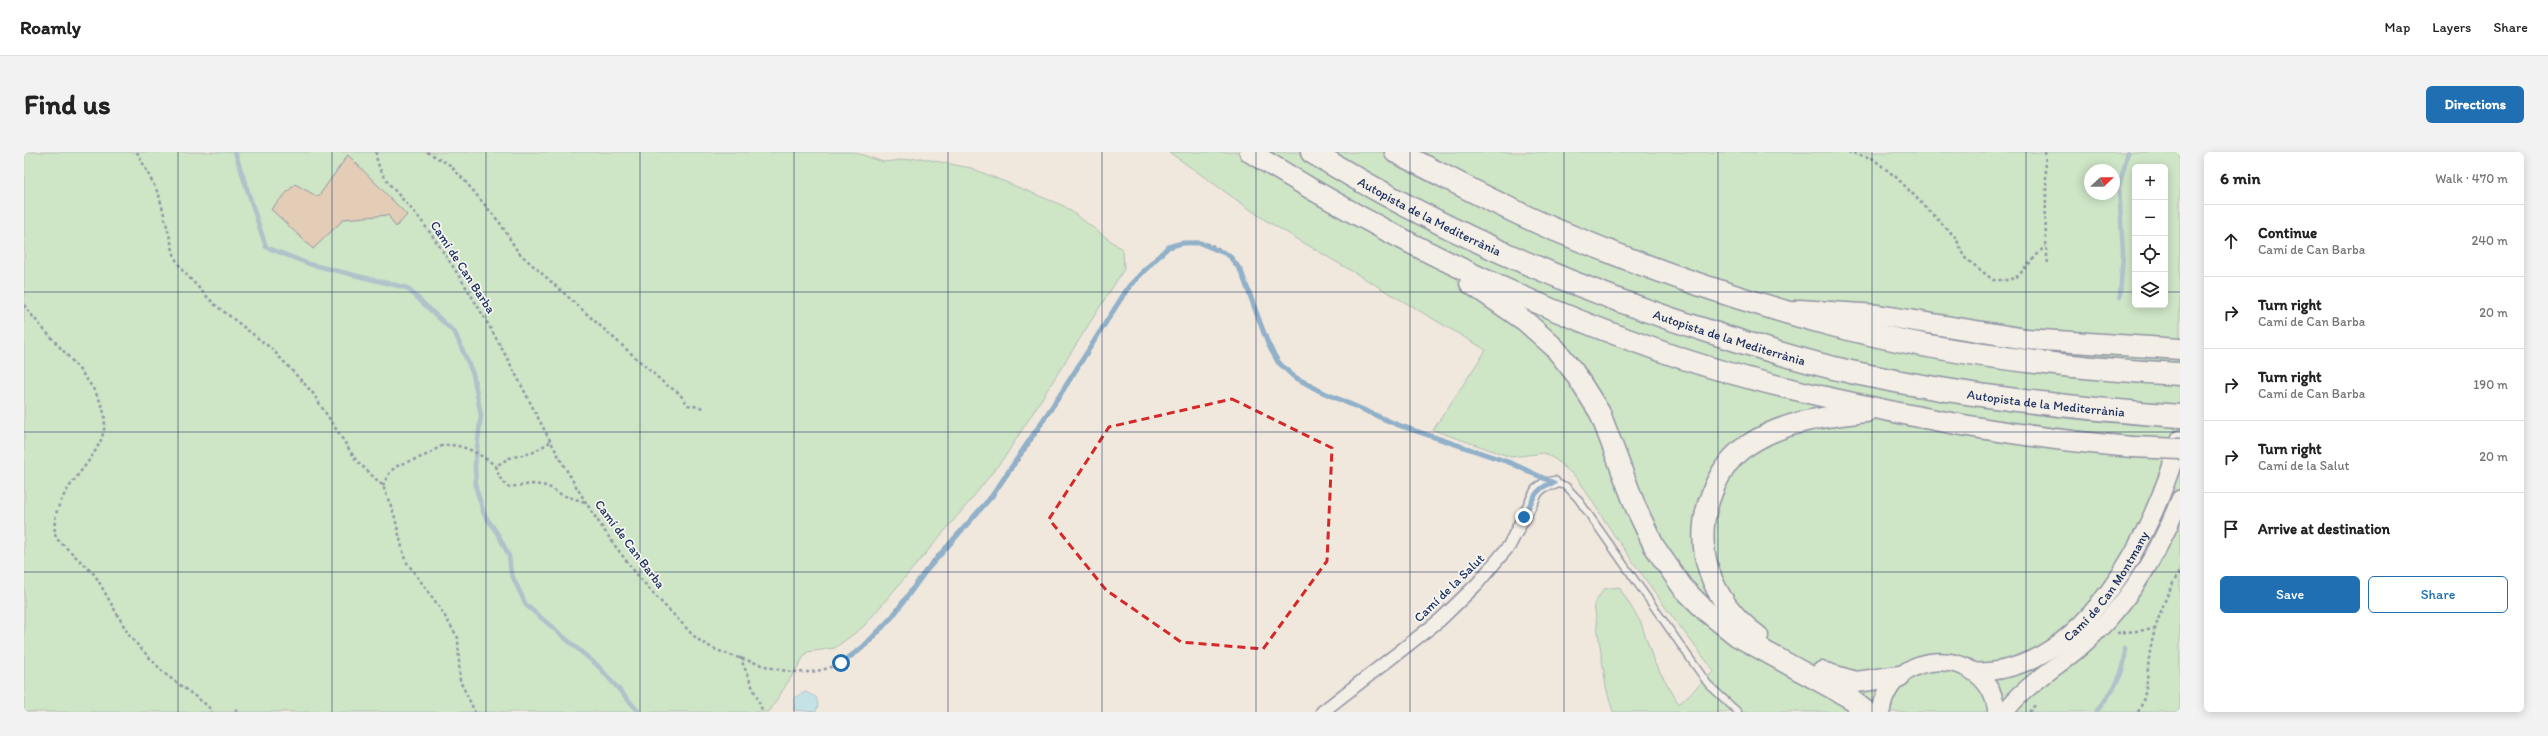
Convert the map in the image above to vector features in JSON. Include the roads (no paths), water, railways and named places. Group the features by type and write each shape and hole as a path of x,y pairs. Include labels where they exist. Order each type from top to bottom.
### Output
{"highway":[{"path":"1250,152 1356,216 1439,258 1505,289 1666,353 1761,383 1884,411 1990,430 2132,447 2180,449"},
{"name":"Autopista de la Mediterrània","path":"1312,152 1350,175 1493,250 1674,320 1850,372 1954,392 2059,407 2180,416"},
{"path":"1396,152 1562,233 1702,285 1829,324 1913,343 2080,367 2180,374"},
{"path":"1439,258 1469,282 1525,321 1554,347 1574,372 1600,413 1636,508 1654,546 1683,588 1706,612 1737,636 1848,697 1867,712"},
{"path":"1777,308 1878,315 2026,339 2180,349"},
{"path":"1884,411 1820,417 1793,423 1766,434 1746,446 1719,475 1704,511 1703,541 1707,564 1721,597 1733,614 1771,646 1828,675 1844,680 1870,681 1900,676"}],"main road":[{"name":"Camí de Can Montmany","path":"1974,672 2003,671 2031,661 2066,637 2097,605 2133,558 2148,529 2163,494 2180,439"},
{"name":"Camí de Can Montmany","path":"2005,712 2031,684 2090,639 2130,593 2161,544 2180,499"},
{"path":"1881,712 1886,695 1900,676 1917,666 1935,661 1961,665 1974,672 1991,693 1997,712"}],"street":[{"name":"Camí de la Salut","path":"1322,712 1440,620 1471,589 1510,546 1537,491 1544,485 1554,483"}],"lane":[{"path":"1554,483 1566,486 1578,499 1708,684 1738,712"}],"water":[{"path":"805,692 816,697 818,705 816,712 794,710 794,698"}],"waterway":[{"path":"235,152 266,247 309,264 407,288 455,333 473,374 481,415 475,465 476,488 484,514 499,536 509,556 511,573 526,605 598,666 639,712"},
{"path":"2120,297 2123,253 2119,187 2128,152"},
{"path":"2096,712 2107,698 2121,674 2125,657 2125,648"}]}
